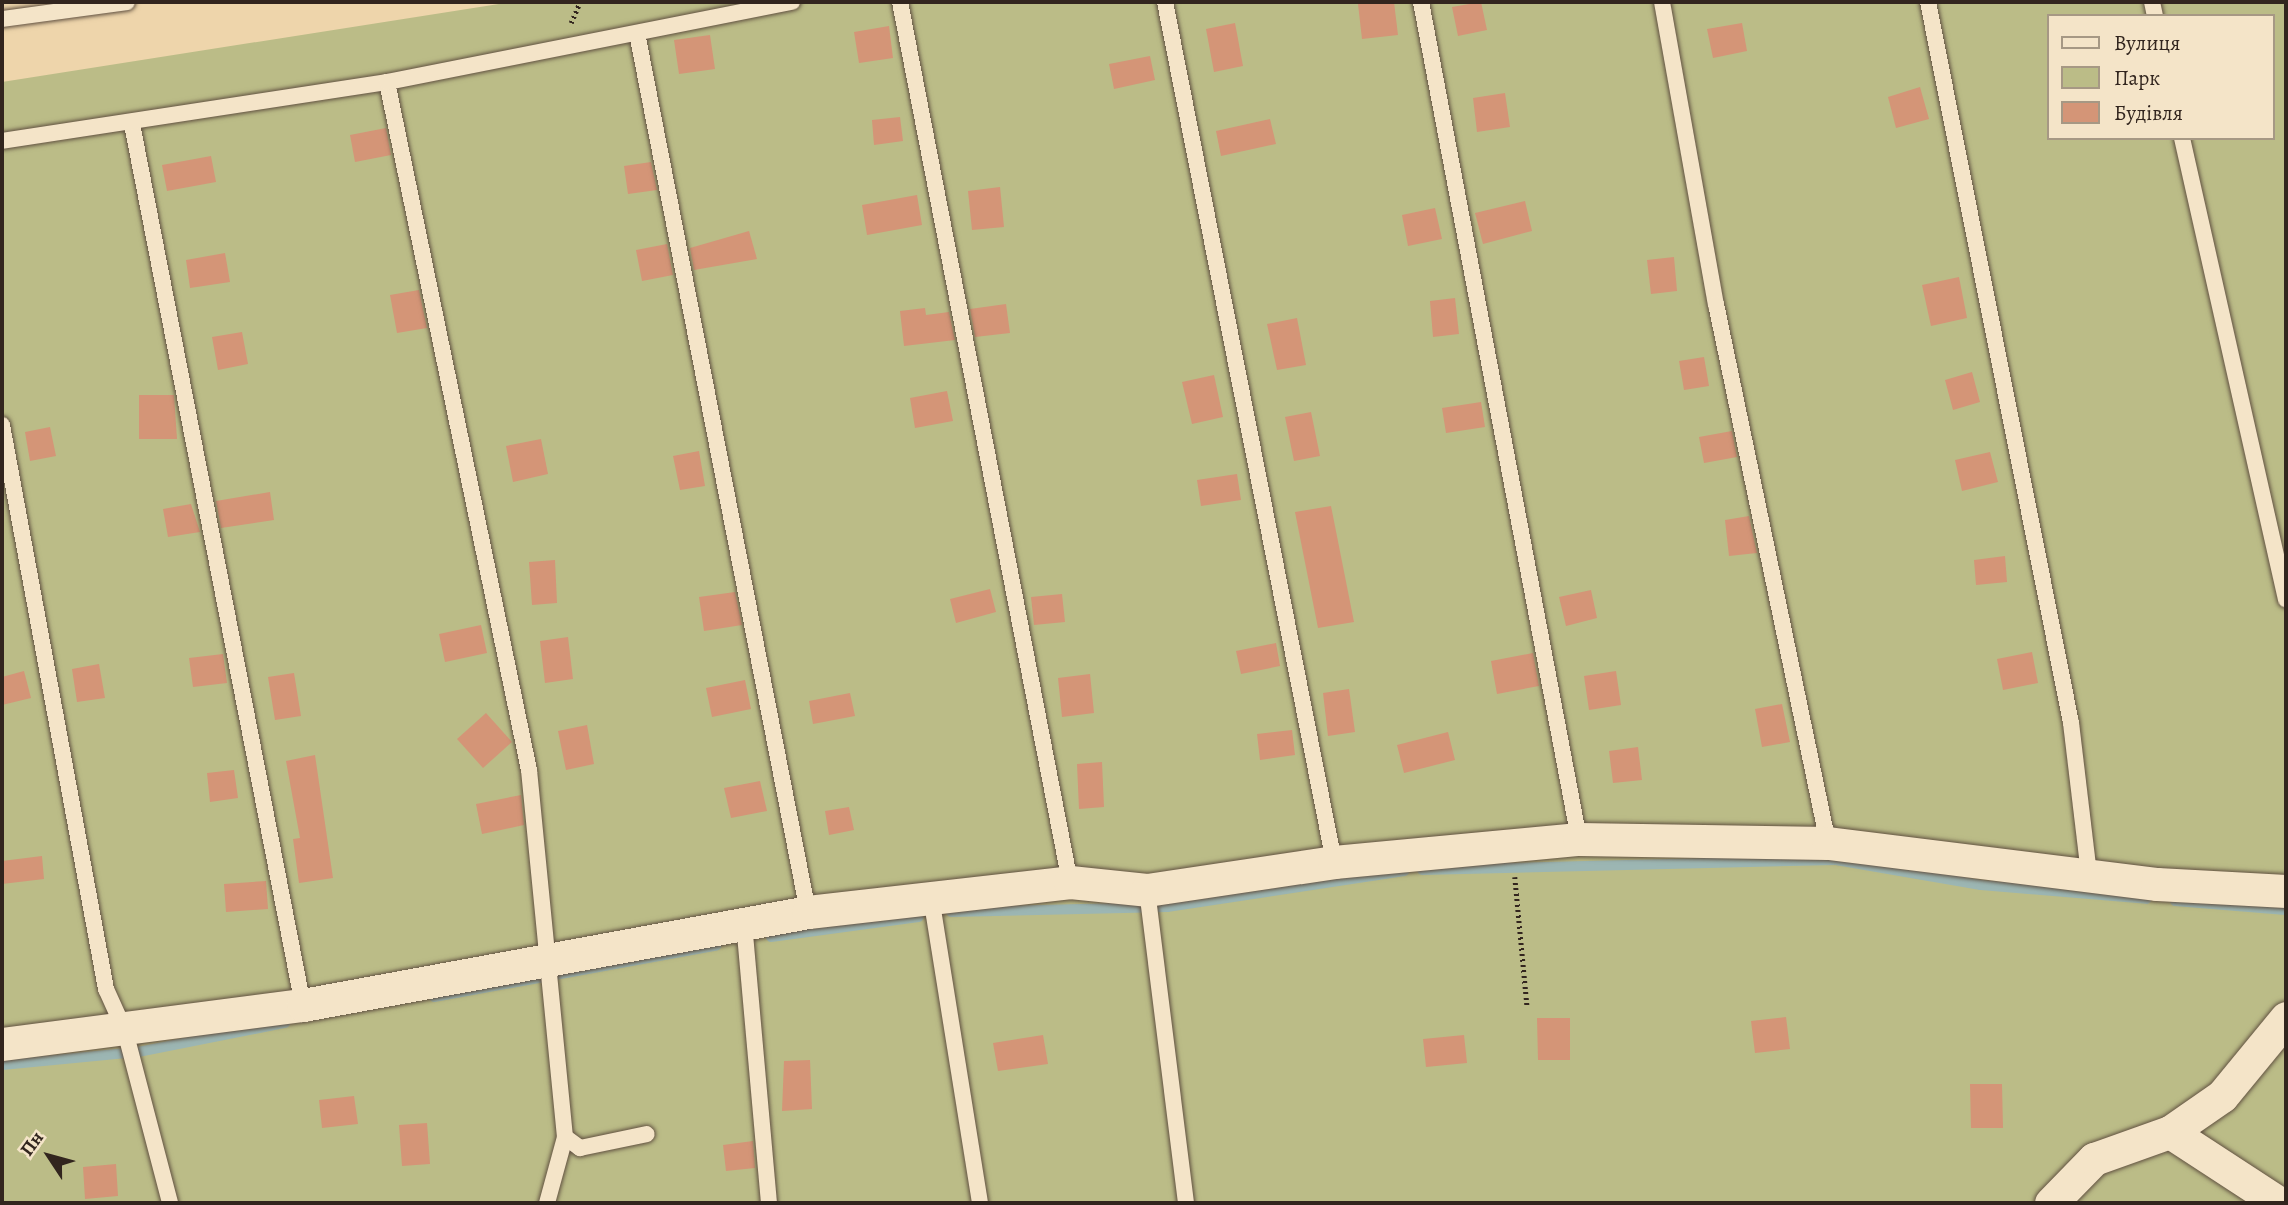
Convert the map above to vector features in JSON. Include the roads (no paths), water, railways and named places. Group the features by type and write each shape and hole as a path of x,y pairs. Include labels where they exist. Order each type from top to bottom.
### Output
{"street":[{"path":"2,1044 125,1031 303,1005 808,912 1070,882 1149,902 1334,862 1579,839 1828,843 2089,873 2157,884 2286,891"},
{"path":"2051,1203 2094,1159 2170,1132 2222,1097 2286,1018"},
{"path":"2170,1132 2279,1203"}],"lane":[{"path":"2,19 127,2"},
{"path":"2,141 132,124 387,82 792,2"},
{"path":"900,2 1070,882"},
{"path":"1165,2 1334,862"},
{"path":"1421,2 1579,839"},
{"path":"1662,2 1716,303 1828,843"},
{"path":"1928,2 2071,723 2089,873"},
{"path":"637,33 808,912"},
{"path":"387,82 529,769 547,962 547,992 565,1137 547,1203"},
{"path":"132,124 303,1005"},
{"path":"2182,140 2286,599"},
{"path":"2,425 106,989 125,1031 170,1203"},
{"path":"932,897 980,1203"},
{"path":"1149,902 1186,1203"},
{"path":"744,923 769,1203"},
{"path":"565,1137 580,1148 647,1134"}],"waterway":[{"path":"1422,870 1836,860 1981,885 2146,899"},
{"path":"951,912 1167,907 1404,871"},
{"path":"2175,901 2286,910"},
{"path":"771,937 919,917"},
{"path":"434,997 716,946"},
{"path":"138,1052 285,1023"},
{"path":"2,1065 126,1053"}]}
